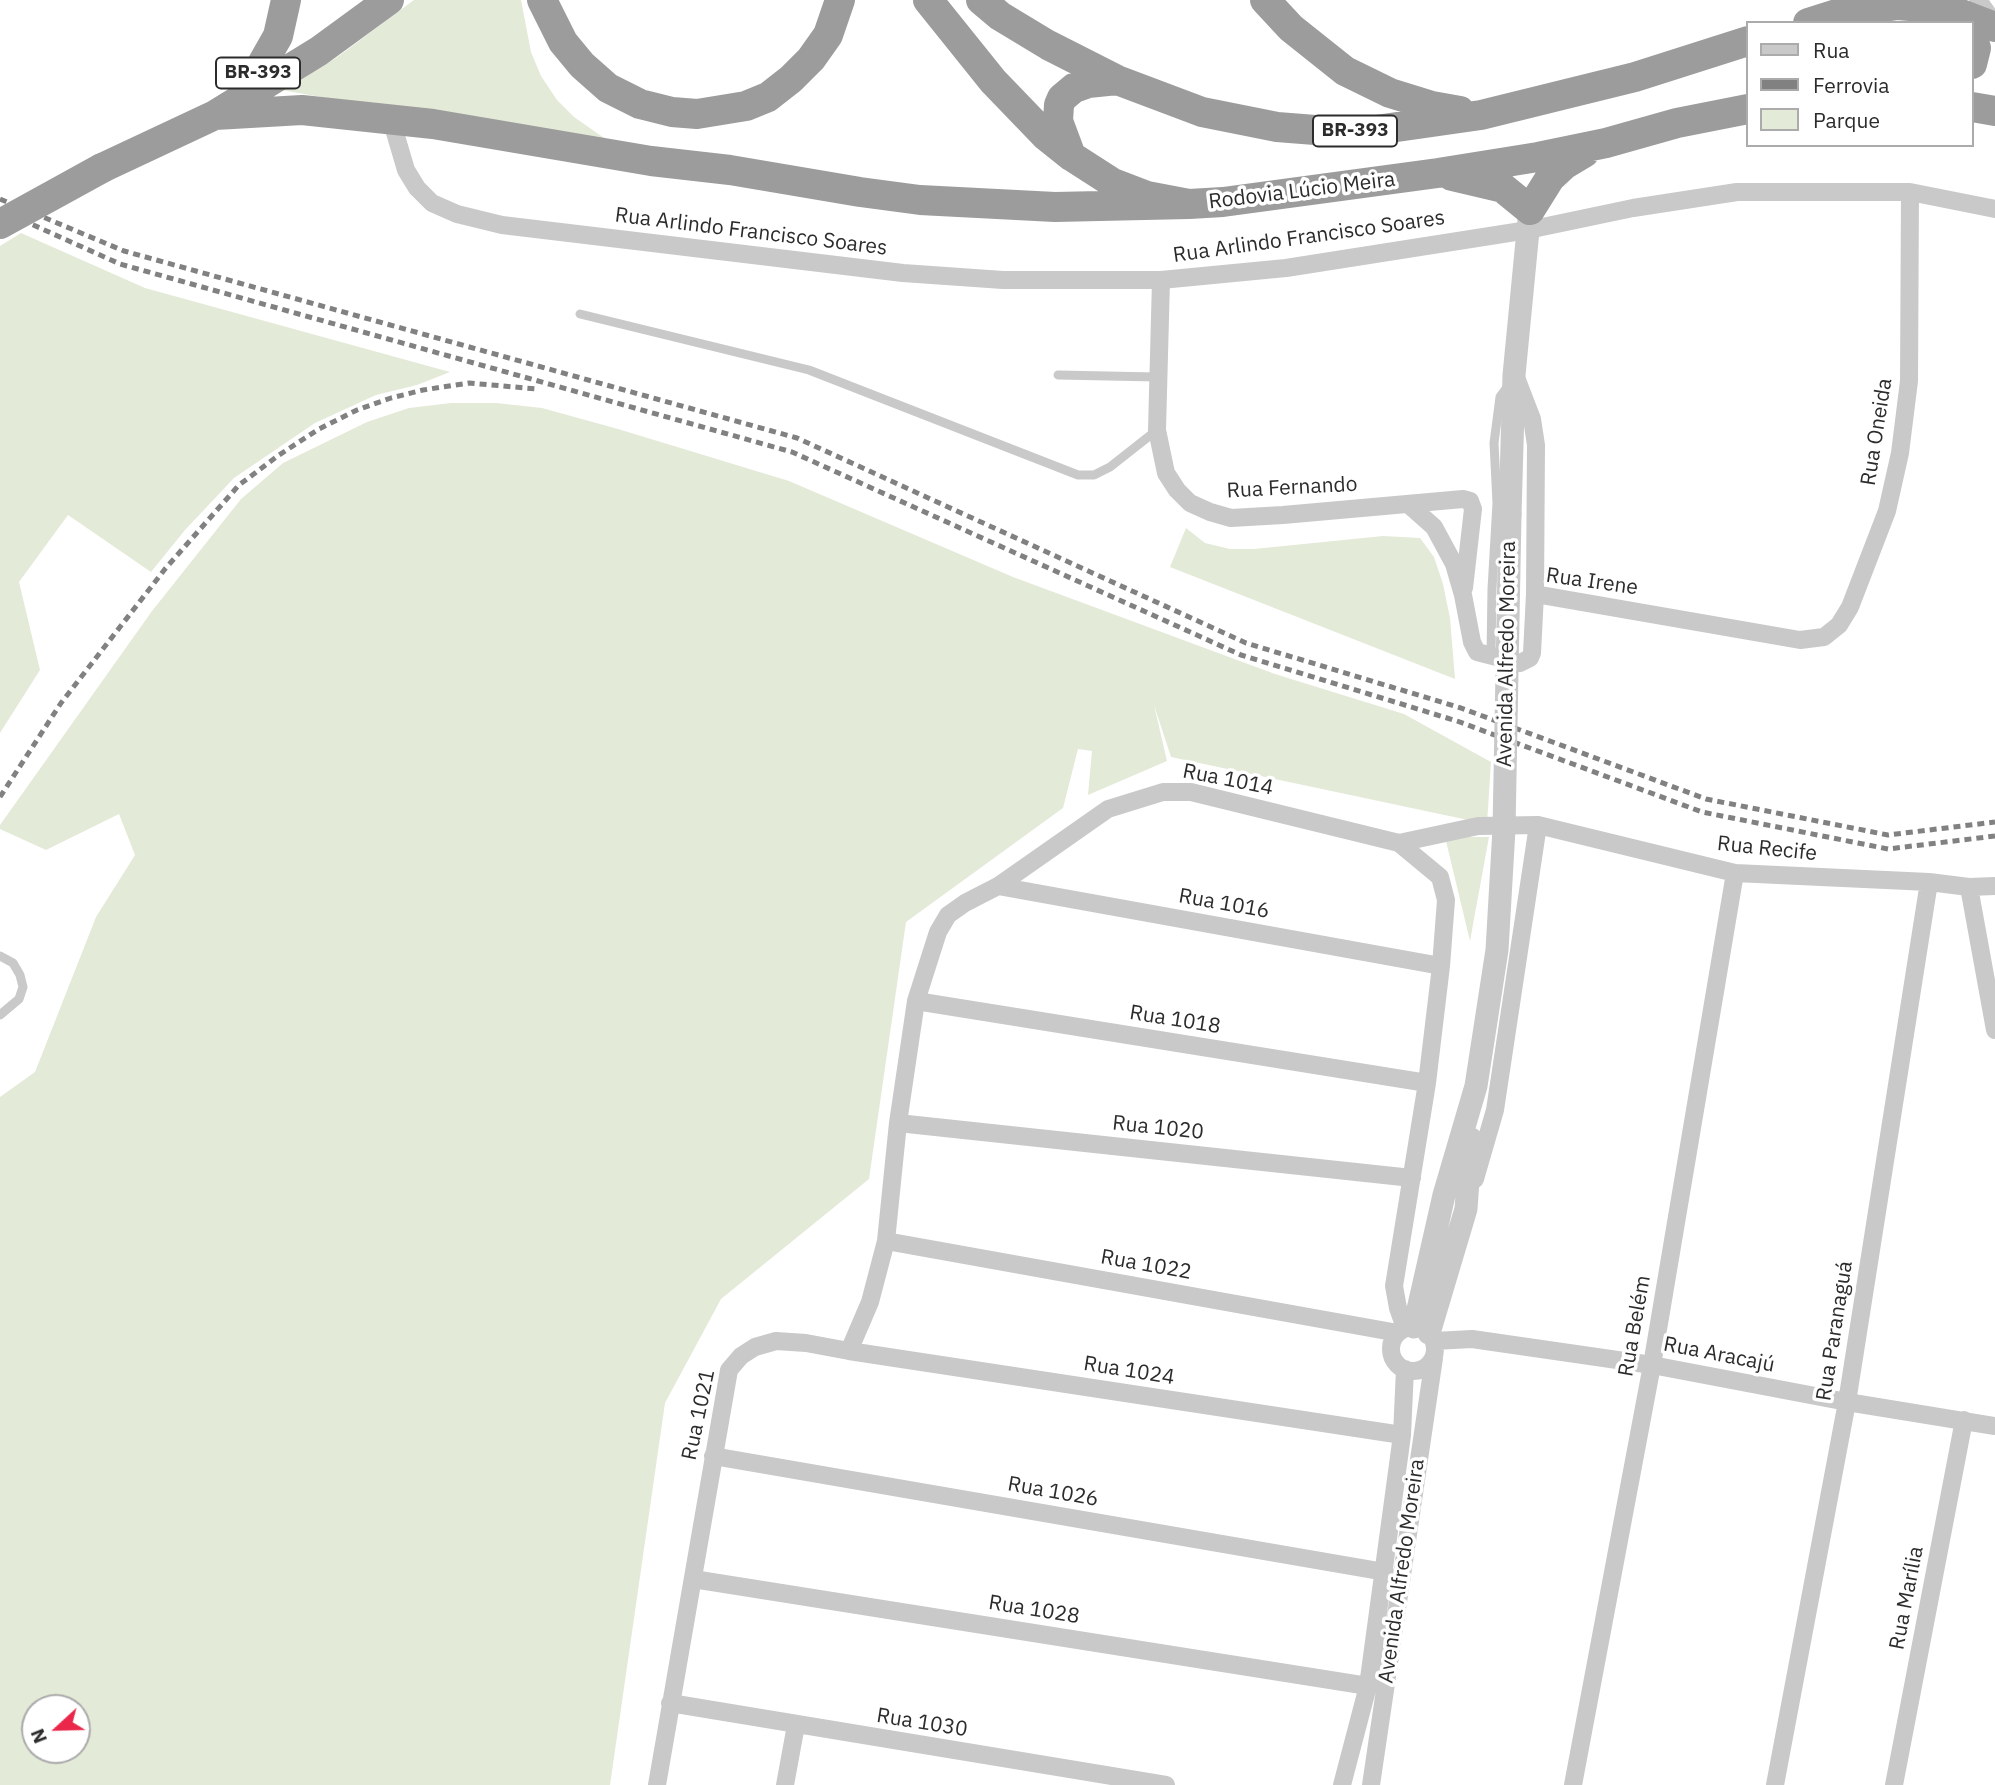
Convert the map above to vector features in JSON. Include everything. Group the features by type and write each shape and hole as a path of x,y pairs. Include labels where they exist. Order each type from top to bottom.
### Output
{"highway":[{"path":"257,73 278,36 286,0"},
{"name":"BR-393","path":"151,143 174,123 318,35 363,0"},
{"path":"215,114 319,51 389,0"},
{"path":"542,0 563,42 582,65 608,88 640,104 672,112 696,114 747,106 768,97 791,79 811,59 828,35 840,0"},
{"name":"Rodovia Lúcio Meira","path":"928,0 993,81 1046,136 1071,156 1128,190 1189,204 1223,202 1538,157 1606,143 1676,123 1746,109"},
{"name":"BR-393","path":"981,0 1000,16 1048,45 1116,80 1202,112 1277,127 1328,131 1376,130 1481,115 1635,78 1746,42"},
{"path":"1265,0 1291,28 1345,71 1401,96 1432,106 1481,115"},
{"path":"1814,21 1843,12 1896,5 1995,25"},
{"path":"1071,156 1058,121 1062,98 1074,88 1088,83 1116,80"},
{"path":"1974,107 1995,111"},
{"path":"215,114 302,110 433,124 651,161 730,170 920,200 1055,207 1189,204"},
{"name":"BR-393","path":"0,224 102,168 215,114"},
{"path":"1438,173 1503,188 1529,220 1549,178 1579,155 1606,143"}],"street":[{"path":"1978,0 1995,25"},
{"name":"Rua Arlindo Francisco Soares","path":"391,119 406,170 417,188 432,203 457,214 502,225 903,273 1003,280 1161,280 1286,268 1529,220 1737,192 1910,192 1995,209"},
{"name":"Rua Oneida","path":"1800,640 1824,637 1839,625 1850,607 1887,510 1900,453 1909,382 1910,192"},
{"name":"Avenida Alfredo Moreira","path":"1466,1209 1475,1091 1497,950 1501,892 1514,375 1529,220"},
{"name":"Rua Fernando","path":"1161,280 1157,430 1166,473 1177,491 1190,503 1231,517 1463,499 1470,501 1473,509 1463,595"},
{"path":"1514,375 1532,419 1536,445 1535,594"},
{"path":"1408,505 1434,527 1444,544 1454,564 1463,595 1474,648 1477,652 1491,656"},
{"name":"Rua Irene","path":"1491,656 1520,663 1530,658 1535,594 1800,640"},
{"name":"Rua 1014","path":"916,1001 937,932 948,915 998,886 1108,809 1163,792 1191,792 1399,843 1478,826 1538,825"},
{"name":"Avenida Alfredo Moreira","path":"1419,1337 1466,1209 1495,1110 1538,825"},
{"name":"Rua Recife","path":"1538,825 1735,873 1929,882 1969,887 1995,886"},
{"name":"Avenida Alfredo Moreira","path":"1399,843 1440,877 1446,900 1427,1083 1394,1286 1398,1308 1419,1337"},
{"name":"Rua Belém","path":"1573,1785 1652,1365 1735,873"},
{"name":"Rua Paranaguá","path":"1775,1785 1847,1402 1929,882"},
{"name":"Rua 1016","path":"998,886 1441,966"},
{"path":"1969,887 1994,1025"},
{"path":"849,1351 870,1302 886,1241 898,1122 916,1001"},
{"name":"Rua 1018","path":"916,1001 1427,1083"},
{"name":"Avenida Alfredo Moreira","path":"1371,1785 1419,1337 1444,1195 1475,1091"},
{"name":"Rua 1020","path":"898,1122 1412,1178"},
{"name":"Rua 1022","path":"886,1241 1419,1337"},
{"path":"1419,1337 1422,1370 1405,1369 1393,1357 1391,1349 1419,1337"},
{"name":"Rua Aracajú","path":"1419,1337 1472,1339 1652,1365 1847,1402 1995,1426"},
{"name":"Rua 1021","path":"657,1785 729,1370 741,1356 755,1347 776,1341 849,1351"},
{"name":"Rua 1024","path":"849,1351 1402,1435"},
{"name":"Avenida Alfredo Moreira","path":"1342,1785 1368,1686 1402,1435 1405,1369"},
{"name":"Rua Marília","path":"1894,1785 1964,1420"},
{"name":"Rua 1026","path":"713,1456 1385,1572"},
{"name":"Rua 1028","path":"693,1579 1368,1686"},
{"name":"Rua 1030","path":"670,1703 1166,1785"},
{"path":"785,1785 796,1725"}],"lane":[{"path":"580,314 809,370 1077,475 1094,475 1110,467 1157,430"},
{"path":"1058,375 1157,377"},
{"path":"1491,656 1497,503 1494,443 1500,397 1514,375"},
{"path":"0,956 13,963 23,987 19,999 0,1015"}],"green space":[{"path":"414,0 521,0 531,52 541,76 557,100 574,117 620,149 281,90 336,58"},
{"path":"21,233 145,288 450,372 417,385 376,395 315,423 234,478 185,530 151,572 68,515 19,582 40,670 0,733 0,246"},
{"path":"451,403 496,403 542,408 789,481 1013,577 1275,674 1404,714 1491,762 1487,824 1171,757 1154,705 1167,761 1088,795 1092,751 1078,749 1063,808 906,922 869,1179 721,1299 665,1403 610,1785 0,1785 0,1097 35,1072 96,917 135,855 119,814 46,850 0,829 0,825 152,611 241,499 283,463 367,422 409,408"},
{"path":"1186,528 1205,543 1230,549 1383,536 1420,538 1434,557 1443,584 1450,618 1455,679 1170,567"},
{"path":"1445,837 1489,837 1470,941"}],"railway":[{"path":"0,199 124,251 797,438 1246,643 1461,708 1706,799 1888,835 1995,822"},
{"path":"0,210 120,264 792,452 1241,655 1457,721 1702,812 1888,849 1995,836"},
{"path":"0,797 61,703 165,569 239,485 319,429 357,410 391,398 469,383 537,389"}]}
